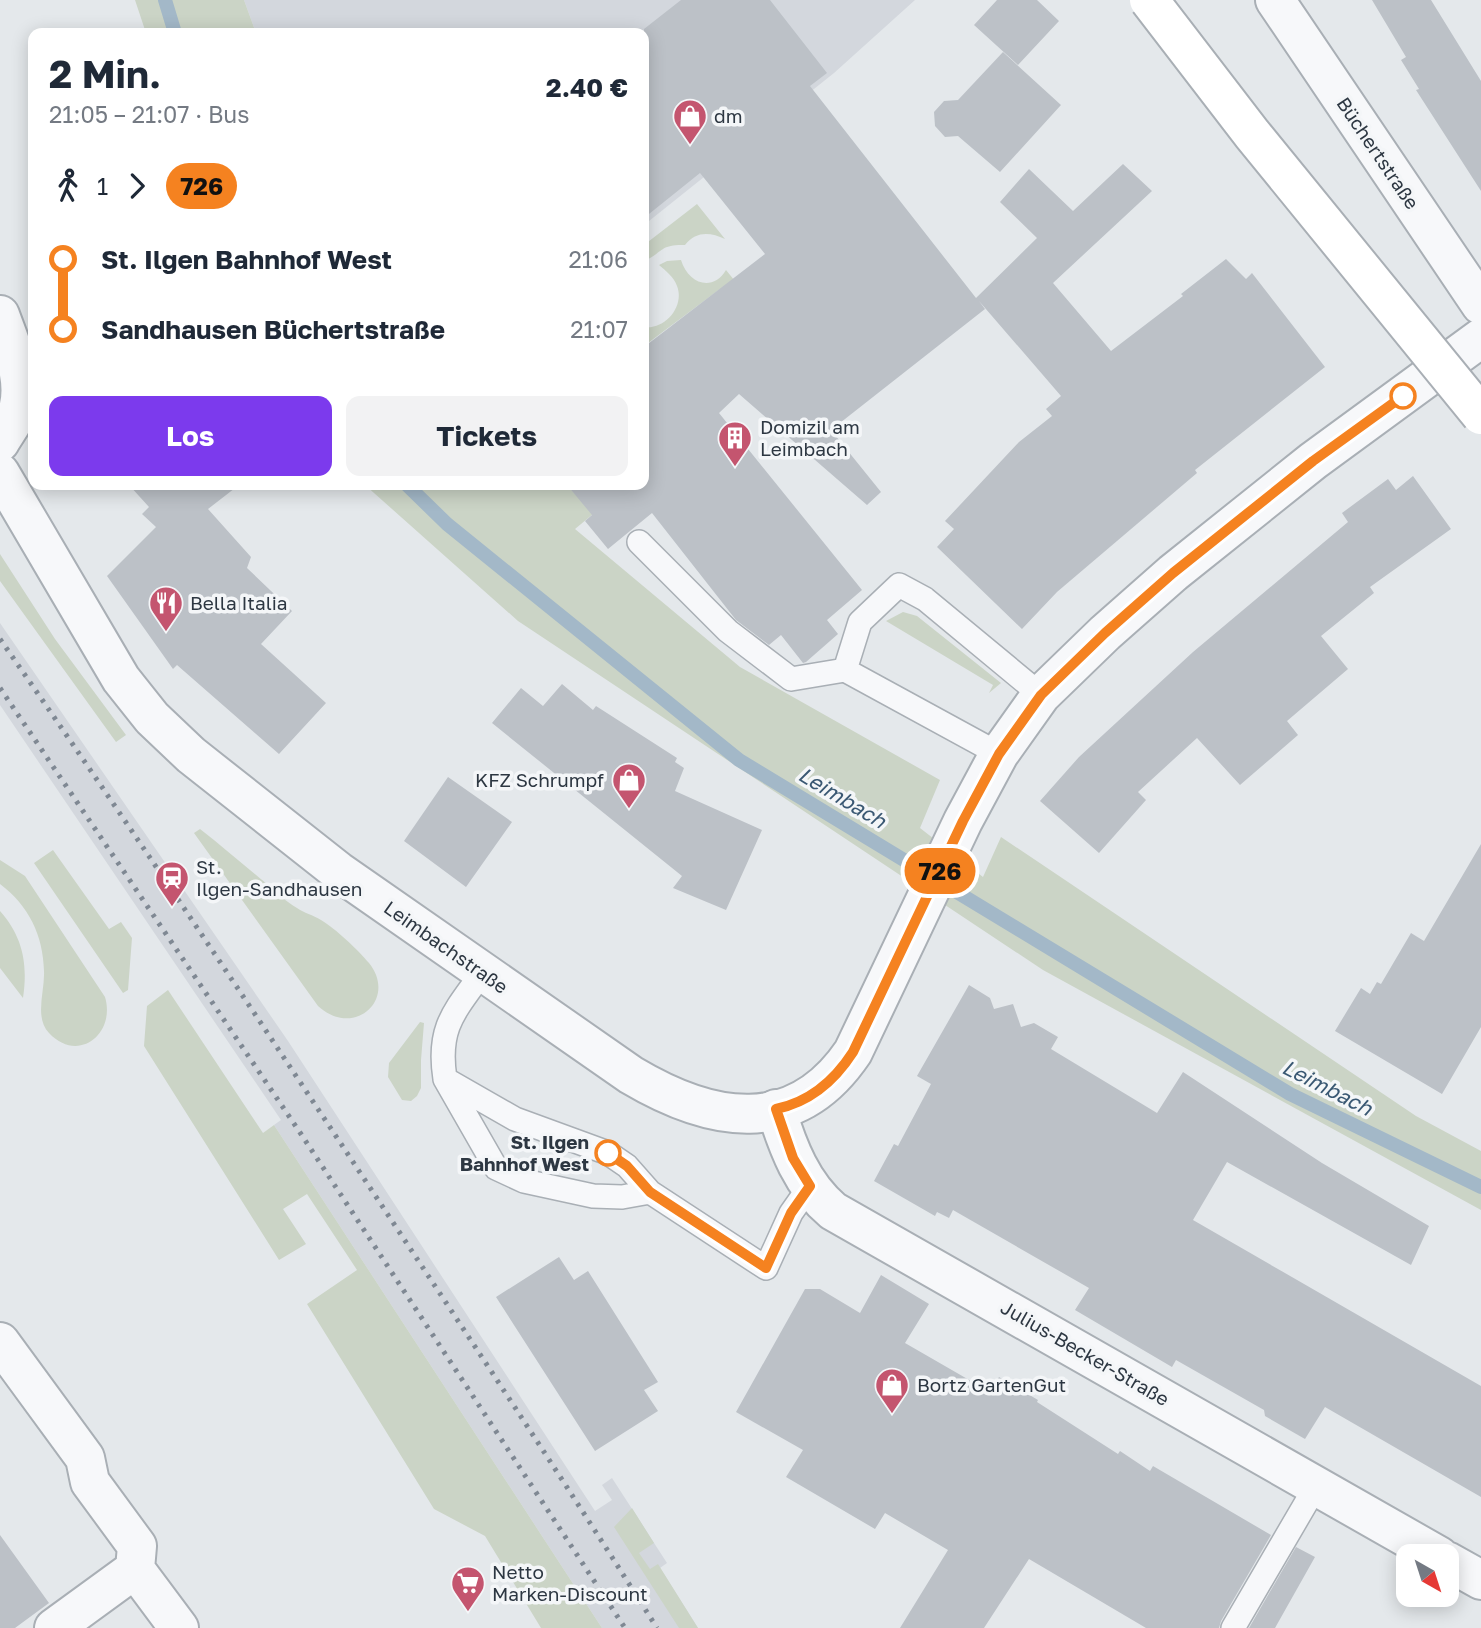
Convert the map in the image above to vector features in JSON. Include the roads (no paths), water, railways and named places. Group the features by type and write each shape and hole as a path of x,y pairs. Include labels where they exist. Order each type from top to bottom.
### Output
{"main road":[{"path":"1149,0 1252,134 1481,415"}],"street":[{"name":"Büchertstraße","path":"1275,0 1481,305"},
{"path":"0,315 16,360 22,388 17,414 0,442"},
{"name":"Leimbachstraße","path":"0,473 110,660 152,718 191,755 338,871 631,1075 682,1102 701,1109 730,1114 776,1109 794,1104 815,1093 846,1063 860,1040 956,836 999,754 1041,695 1173,573 1313,461 1481,338"},
{"name":"Julius-Becker-Straße","path":"776,1109 793,1158 810,1186 833,1211 1418,1544"},
{"path":"0,1342 85,1458 90,1482 137,1546 135,1569 179,1628"},
{"path":"1460,1568 1481,1580"},
{"path":"54,1628 135,1569"}],"lane":[{"path":"639,542 728,631 791,679 845,670 999,754"},
{"path":"845,670 860,622 899,585 925,599 1041,695"},
{"path":"482,973 448,1022 444,1033 442,1062 445,1079 496,1168 524,1181 593,1196 622,1197 650,1192"},
{"path":"445,1079 515,1119 608,1153 627,1166 650,1192 766,1268 791,1213 810,1186"},
{"path":"1233,1628 1316,1486"}],"waterway":[{"name":"Leimbach","path":"165,0 173,28"},
{"name":"Leimbach","path":"412,490 447,524 739,760 1290,1094 1481,1187"}],"railway":[{"path":"0,639 294,1073 525,1422 657,1628"},
{"path":"0,688 301,1134 625,1628"}],"place":[{"name":"dm","path":"690,146"},
{"name":"Domizil am Leimbach","path":"735,468"},
{"name":"Bella Italia","path":"166,633"},
{"name":"KFZ Schrumpf","path":"629,810"},
{"name":"St. Ilgen-Sandhausen","path":"172,908"},
{"name":"St. Ilgen Bahnhof West","path":"608,1153"},
{"name":"Bortz GartenGut","path":"892,1415"},
{"name":"Netto Marken-Discount","path":"468,1613"}]}
